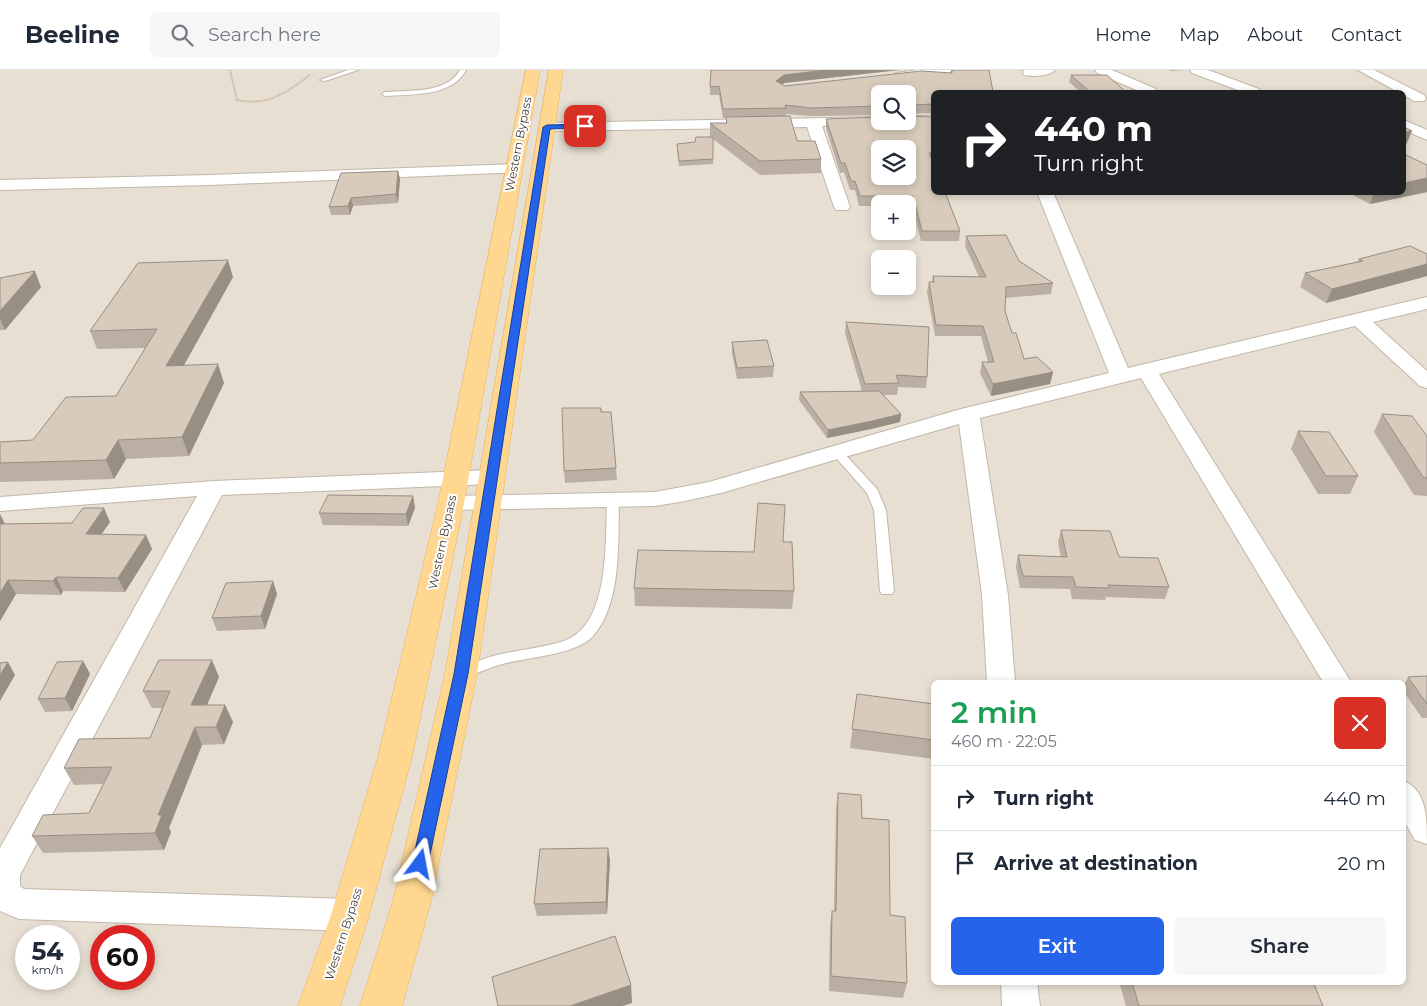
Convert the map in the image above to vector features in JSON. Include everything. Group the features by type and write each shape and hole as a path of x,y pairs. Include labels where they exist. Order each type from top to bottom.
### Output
{"main road":[{"name":"Western Bypass","path":"319,1006 350,915 394,757 453,491 533,70"},
{"name":"Western Bypass","path":"381,1006 412,901 461,674 556,70"}],"street":[{"path":"889,77 948,70"},
{"path":"1029,72 1049,70"},
{"path":"1102,70 1147,90"},
{"path":"1196,70 1249,90"},
{"path":"1364,70 1423,98"},
{"path":"1406,98 1423,98"},
{"path":"791,106 805,122 842,207"},
{"path":"547,127 871,120"},
{"path":"916,120 931,120"},
{"path":"1406,125 1427,136"},
{"path":"0,185 211,180 514,169"},
{"path":"1046,195 1120,376"},
{"path":"0,504 214,488 453,491 491,489 613,500 655,499 713,488 969,414 1427,303"},
{"path":"1358,319 1427,382"},
{"path":"1147,371 1336,680"},
{"path":"969,414 996,595 1001,680"},
{"path":"214,488 3,874 4,894 19,904 350,915"},
{"path":"1406,797 1427,830"},
{"path":"1019,985 1021,1006"}],"lane":[{"path":"323,80 355,70"},
{"path":"385,94 448,86 458,79 463,70"},
{"path":"837,452 873,492 880,510 887,591"},
{"path":"461,674 496,660 566,646 587,634 599,616 610,572 613,500"}],"path":[{"path":"230,70 237,100 251,104 271,102 311,74 313,70"}],"shaded area":[{"path":"0,70 1427,70 1427,1006 0,1006"}],"building":[{"path":"711,70 826,70 784,75 776,81 785,86 921,71 952,73 952,70 989,70 993,90 931,90 931,104 916,105 916,85 871,85 871,106 812,108 785,105 786,108 723,109 719,86 710,87"},
{"path":"1071,75 1107,75 1124,90 1088,90"},
{"path":"790,116 797,141 815,141 821,159 760,161 710,123 727,123 726,117"},
{"path":"916,116 931,117 931,153 929,153 931,157 931,195 946,195 960,231 922,231 916,208 916,195 860,196 855,181 851,181 845,163 841,163 826,119 871,117 871,130 916,130"},
{"path":"696,137 713,137 713,159 679,161 677,144 695,142"},
{"path":"1406,155 1427,165 1427,178 1406,183"},
{"path":"398,171 396,194 351,198 348,206 329,207 341,173"},
{"path":"1006,235 1019,261 1053,283 1006,287 1005,311 1012,333 1016,333 1024,359 1037,357 1053,372 993,384 982,362 994,362 983,326 936,325 929,282 934,282 933,276 986,277 966,236"},
{"path":"1410,246 1427,254 1427,264 1332,289 1305,273 1363,261 1359,259"},
{"path":"228,260 166,366 218,364 182,437 118,440 106,460 0,463 0,442 33,440 66,397 116,396 157,329 90,331 138,263"},
{"path":"35,271 0,311 0,278"},
{"path":"846,322 929,327 927,377 896,375 899,383 865,384"},
{"path":"767,340 774,366 737,368 732,342"},
{"path":"879,391 901,414 828,430 800,392"},
{"path":"562,408 601,408 601,412 611,412 616,468 564,471"},
{"path":"1382,414 1412,416 1427,436 1427,478 1423,477"},
{"path":"1298,431 1329,432 1358,476 1326,476"},
{"path":"328,495 413,496 406,514 319,513"},
{"path":"758,503 785,505 783,542 792,542 794,591 634,588 638,550 754,552"},
{"path":"83,508 104,508 86,534 146,535 118,578 56,577 53,581 8,580 0,593 0,524 72,523"},
{"path":"1061,530 1110,531 1119,557 1158,558 1169,587 1108,585 1109,588 1076,587 1073,577 1023,576 1018,555 1067,557"},
{"path":"273,581 261,616 212,618 226,583"},
{"path":"159,660 212,660 191,705 225,705 216,727 195,727 158,815 162,815 155,833 32,836 43,815 89,813 112,767 64,768 79,739 150,738 170,691 143,691"},
{"path":"83,661 65,698 38,699 57,662"},
{"path":"8,662 0,675 0,663"},
{"path":"1427,676 1427,704 1408,677"},
{"path":"857,694 931,704 931,740 852,729"},
{"path":"838,793 861,795 862,818 889,820 890,915 905,917 907,983 831,976 832,911 836,911"},
{"path":"608,848 606,902 534,904 540,849"},
{"path":"615,936 631,985 570,1006 498,1006 492,977"},
{"path":"1133,985 1314,985 1323,1006 1139,1006"}],"route":[{"path":"420,864 461,674 547,127 585,126"}]}
